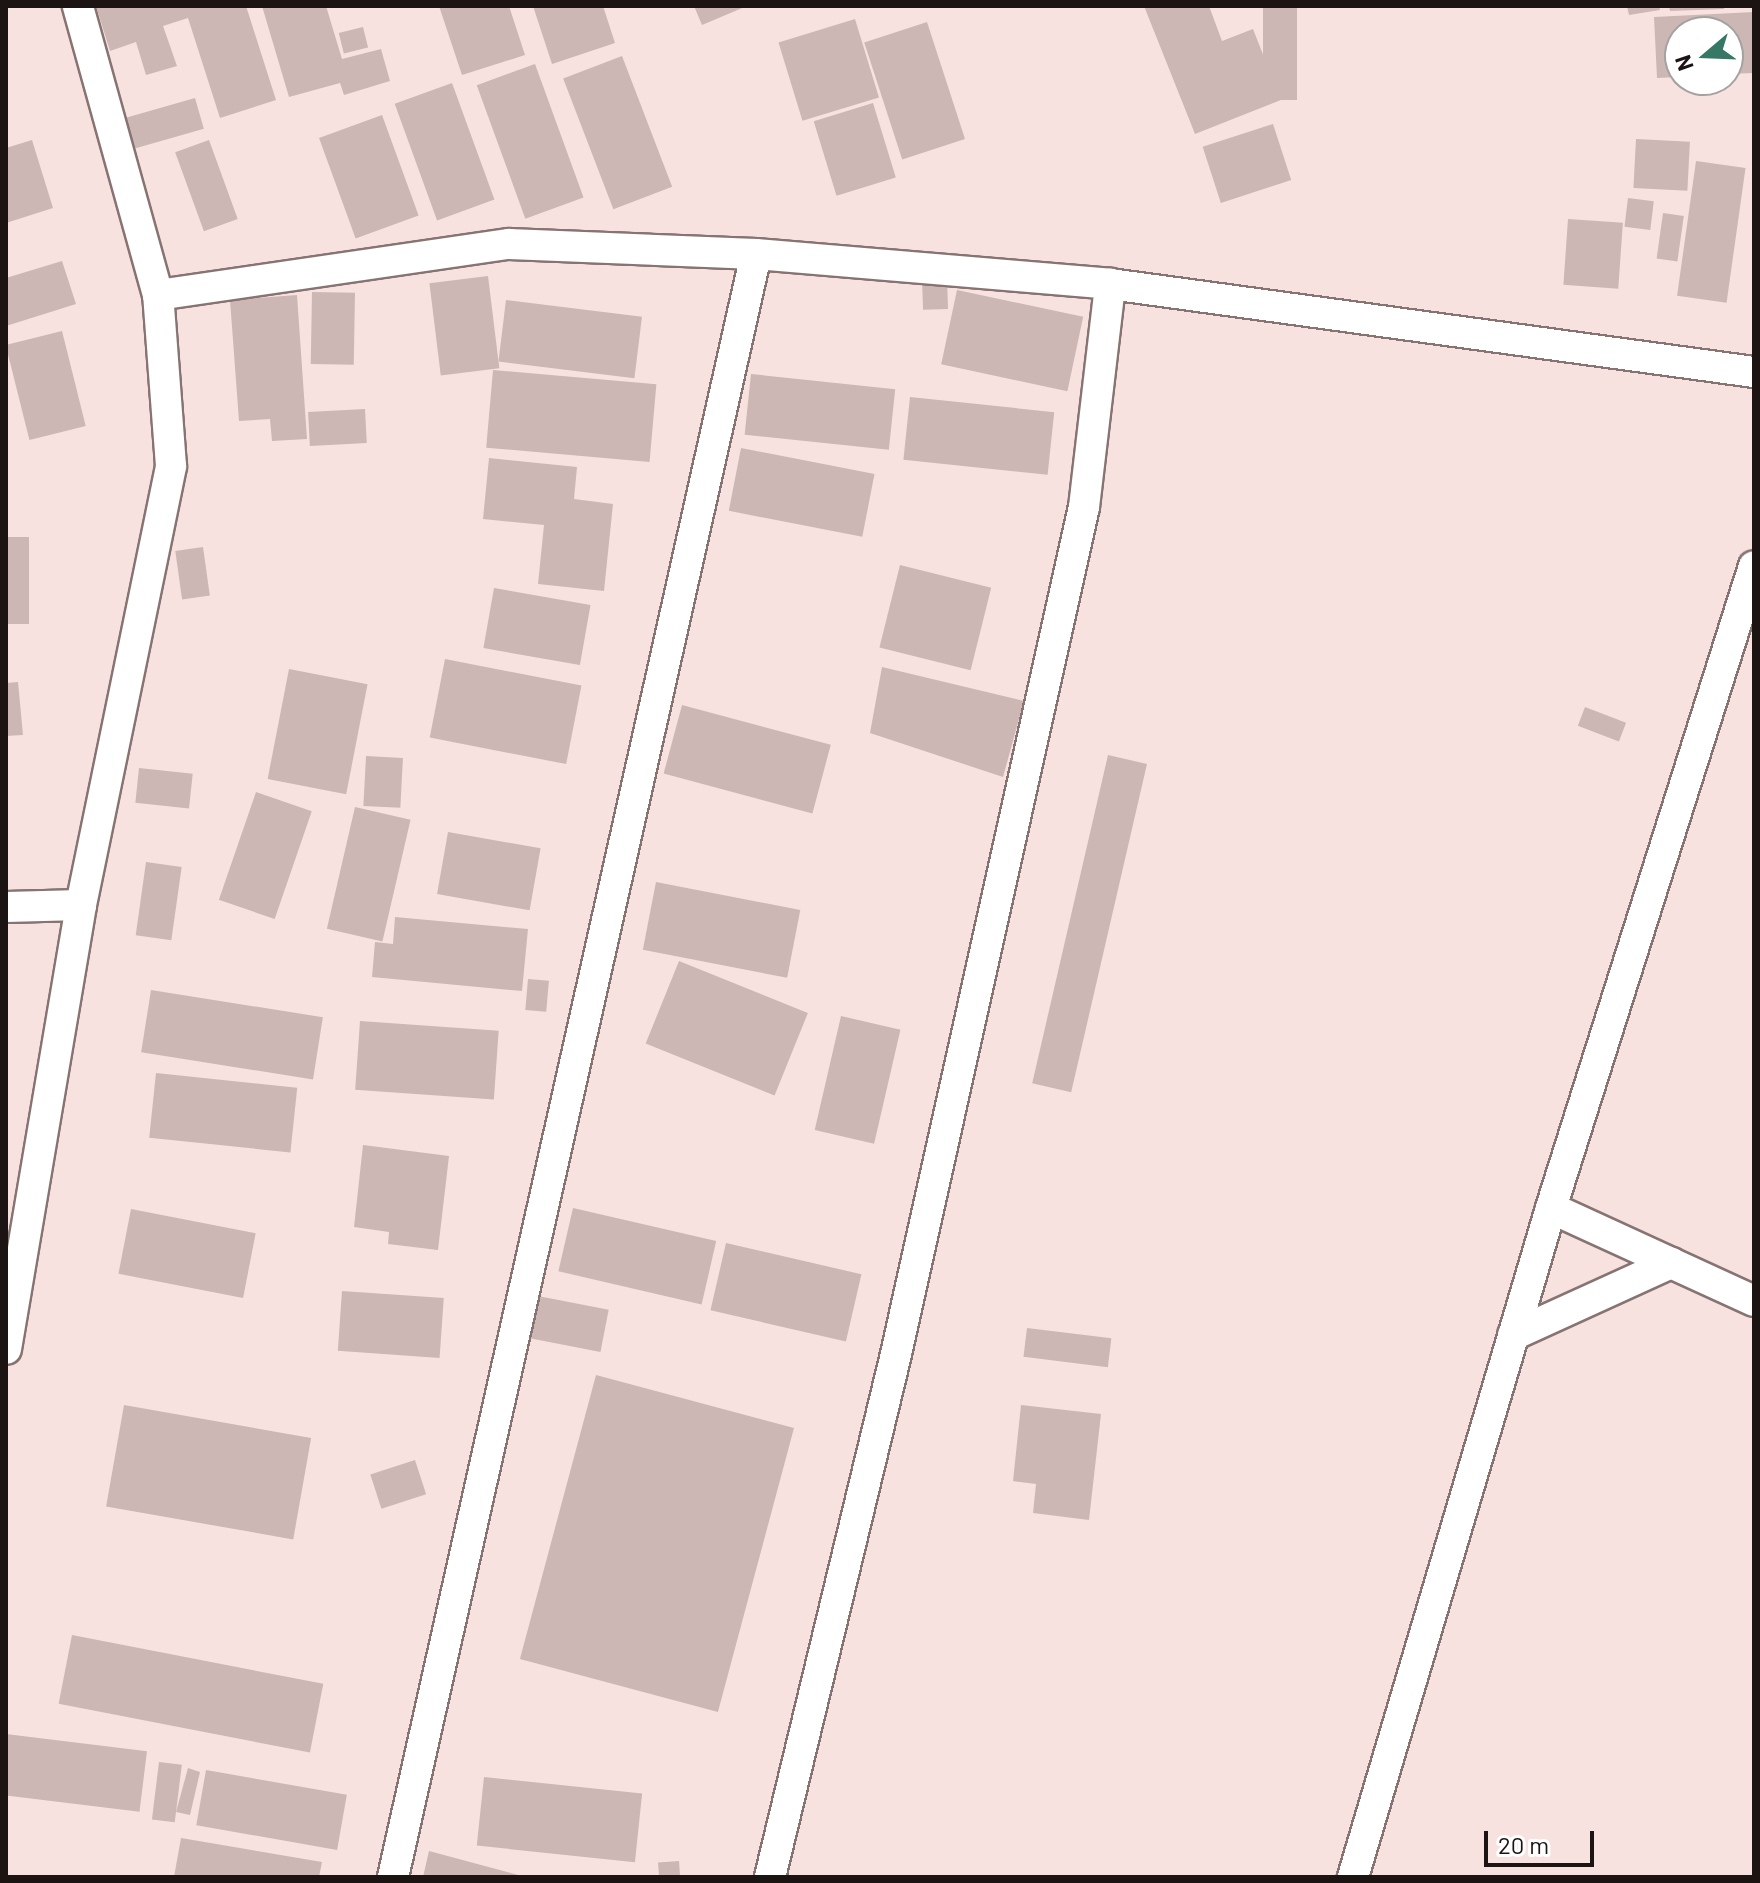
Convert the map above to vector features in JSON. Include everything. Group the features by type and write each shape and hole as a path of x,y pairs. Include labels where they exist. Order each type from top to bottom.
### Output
{"street":[{"path":"6,1349 81,905 171,466 158,295 78,6"},
{"path":"158,295 509,244 756,254 1110,284 1754,372"},
{"path":"393,1877 756,254"},
{"path":"770,1877 896,1354 1084,507 1110,284"},
{"path":"1353,1877 1551,1208 1754,566"},
{"path":"6,907 81,905"},
{"path":"1551,1208 1754,1301"},
{"path":"1513,1335 1671,1263"}],"building":[{"path":"96,6 246,6 276,100 220,118 188,18 163,26 177,66 146,75 136,42 110,51"},
{"path":"262,6 326,6 342,59 381,49 390,81 344,95 340,83 289,97"},
{"path":"439,6 509,6 525,55 462,75"},
{"path":"533,6 603,6 615,43 552,64"},
{"path":"694,6 747,6 702,25"},
{"path":"1144,6 1209,6 1222,41 1253,29 1281,100 1195,134"},
{"path":"1263,6 1297,6 1297,100 1263,100"},
{"path":"1627,6 1659,6 1660,10 1629,15"},
{"path":"1669,6 1724,6 1724,9 1670,11"},
{"path":"1754,12 1754,73 1744,73 1744,16 1674,16"},
{"path":"1664,16 1664,78 1657,78 1654,17"},
{"path":"855,19 879,97 802,121 778,42"},
{"path":"927,22 965,139 902,159 864,42"},
{"path":"363,27 368,47 344,53 339,33"},
{"path":"622,56 672,187 613,209 563,79"},
{"path":"535,64 584,197 525,219 477,85"},
{"path":"452,83 494,200 437,220 395,104"},
{"path":"195,98 204,129 127,151 118,120"},
{"path":"873,103 896,178 837,196 814,121"},
{"path":"382,115 419,216 356,238 319,138"},
{"path":"1273,124 1291,180 1221,203 1203,147"},
{"path":"1636,139 1690,142 1687,191 1633,188"},
{"path":"32,140 53,208 6,223 6,148"},
{"path":"209,140 238,219 204,231 175,152"},
{"path":"1696,161 1746,168 1727,303 1677,296"},
{"path":"1628,198 1654,201 1650,230 1624,227"},
{"path":"1663,213 1684,216 1677,261 1657,259"},
{"path":"1568,219 1623,223 1618,289 1563,285"},
{"path":"62,261 76,304 6,326 6,278"},
{"path":"488,276 499,368 441,375 429,283"},
{"path":"947,279 948,309 923,310 922,280"},
{"path":"957,290 1083,317 1067,391 941,364"},
{"path":"312,292 355,293 354,365 311,364"},
{"path":"297,295 307,439 272,441 270,419 239,421 230,300"},
{"path":"506,300 642,317 634,378 498,362"},
{"path":"62,331 86,426 29,440 6,345"},
{"path":"493,370 656,384 650,462 486,448"},
{"path":"751,374 895,389 889,450 745,435"},
{"path":"910,397 1054,412 1048,475 903,460"},
{"path":"365,409 367,443 310,446 308,412"},
{"path":"741,448 875,474 862,537 729,511"},
{"path":"489,458 577,467 574,499 613,504 604,591 538,584 544,525 483,519"},
{"path":"6,537 29,537 29,624 6,624"},
{"path":"203,547 210,596 182,599 175,551"},
{"path":"900,565 991,588 971,670 879,647"},
{"path":"494,588 591,605 580,665 483,648"},
{"path":"445,659 581,686 566,764 430,738"},
{"path":"882,667 1024,701 1003,777 870,733"},
{"path":"289,669 368,684 346,794 268,779"},
{"path":"18,682 23,735 6,736 6,683"},
{"path":"682,705 831,745 812,813 664,774"},
{"path":"1585,707 1626,723 1619,741 1578,726"},
{"path":"1108,755 1147,764 1071,1092 1032,1083"},
{"path":"366,756 403,758 400,808 363,806"},
{"path":"139,768 193,774 189,808 135,803"},
{"path":"256,792 312,811 275,919 219,900"},
{"path":"355,807 411,820 382,942 327,929"},
{"path":"448,832 541,848 530,910 437,894"},
{"path":"146,862 182,867 171,940 136,935"},
{"path":"656,882 800,910 787,978 643,950"},
{"path":"395,917 528,929 522,991 372,977 375,942 393,944"},
{"path":"679,961 808,1013 775,1096 646,1044"},
{"path":"528,979 549,981 546,1012 525,1010"},
{"path":"151,990 323,1017 313,1079 141,1052"},
{"path":"841,1016 900,1030 874,1144 815,1130"},
{"path":"360,1021 499,1031 494,1100 355,1090"},
{"path":"156,1073 297,1088 290,1152 149,1138"},
{"path":"363,1145 449,1156 438,1250 388,1244 389,1232 354,1227"},
{"path":"573,1208 716,1241 702,1304 558,1271"},
{"path":"131,1209 256,1233 243,1298 118,1274"},
{"path":"726,1243 861,1274 846,1341 710,1310"},
{"path":"342,1291 444,1298 440,1358 338,1351"},
{"path":"538,1296 609,1310 600,1352 530,1338"},
{"path":"1027,1328 1111,1338 1108,1367 1023,1357"},
{"path":"596,1375 794,1428 718,1712 520,1659"},
{"path":"124,1405 311,1438 293,1539 106,1506"},
{"path":"1021,1405 1101,1414 1089,1520 1033,1513 1036,1484 1013,1481"},
{"path":"415,1460 426,1494 381,1509 370,1475"},
{"path":"72,1635 323,1684 310,1753 59,1704"},
{"path":"6,1734 147,1751 140,1812 6,1795"},
{"path":"159,1762 182,1765 175,1822 152,1820"},
{"path":"188,1768 200,1772 190,1815 176,1812"},
{"path":"206,1770 347,1795 337,1850 196,1825"},
{"path":"484,1777 642,1794 635,1862 477,1846"},
{"path":"181,1838 322,1862 319,1877 174,1877"},
{"path":"429,1851 522,1876 423,1877"},
{"path":"679,1861 680,1877 659,1877 658,1862"}]}
